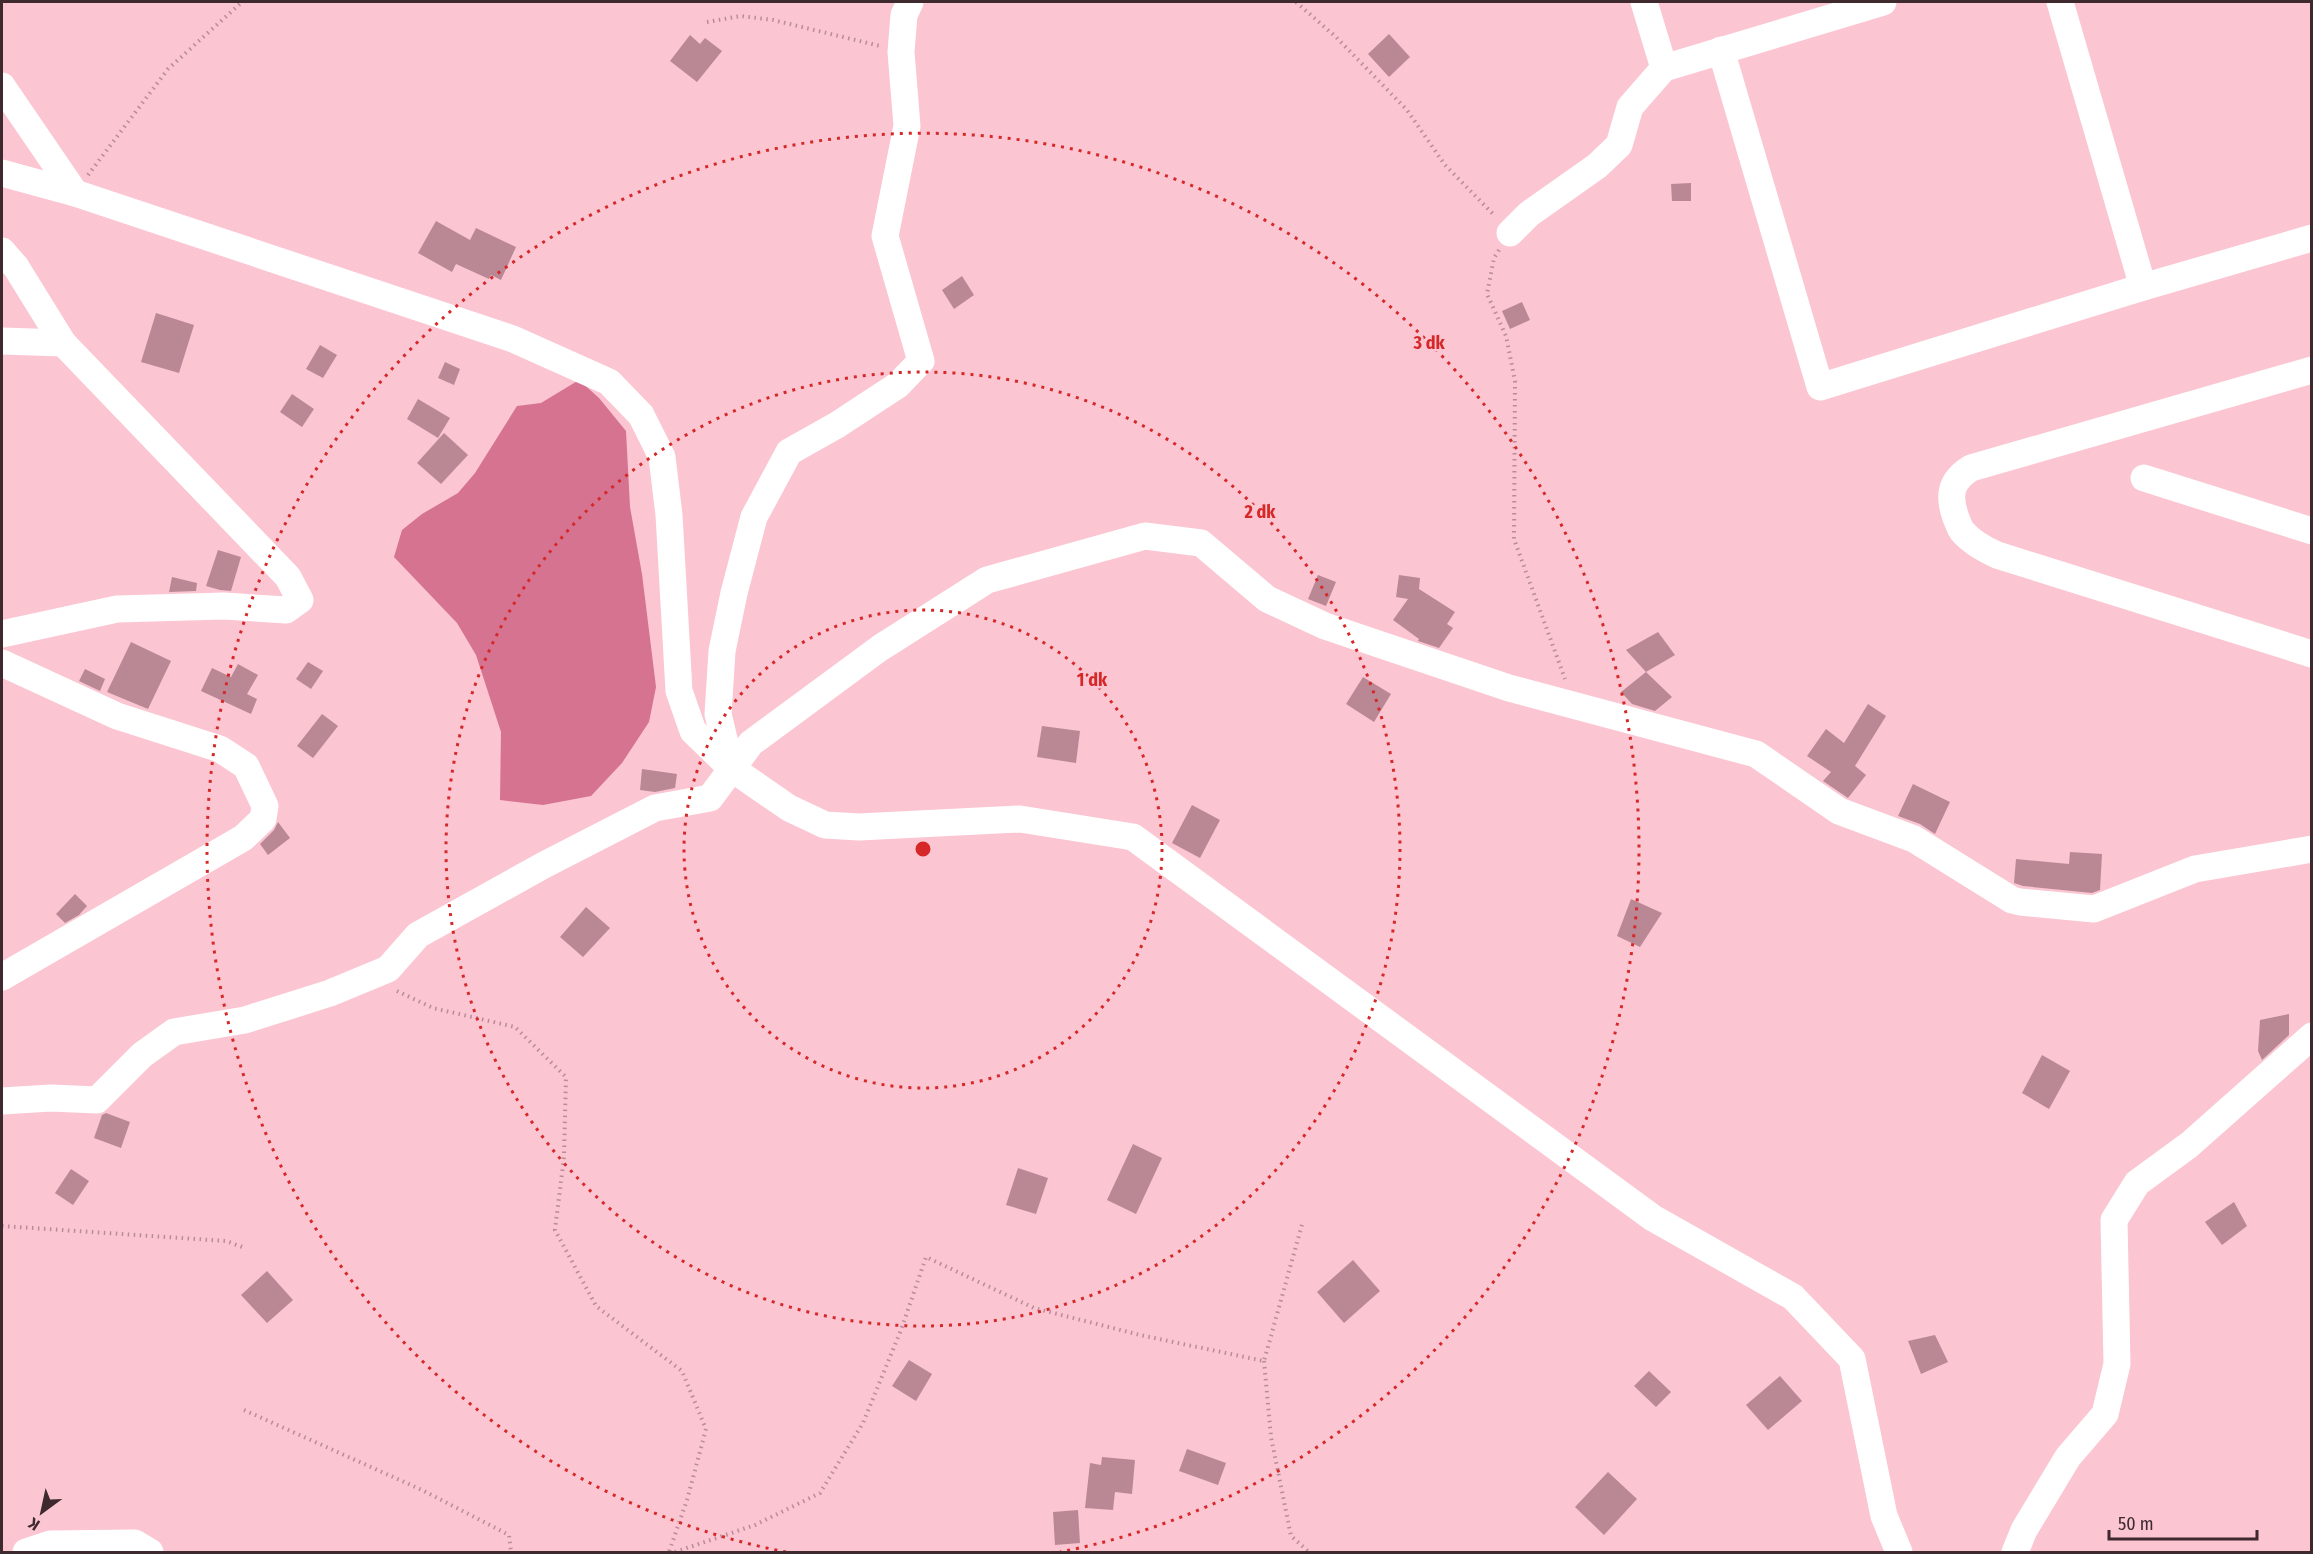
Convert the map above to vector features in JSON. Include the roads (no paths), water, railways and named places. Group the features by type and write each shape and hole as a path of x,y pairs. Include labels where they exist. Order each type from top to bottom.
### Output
{"street":[{"path":"731,768 718,714 722,651 734,593 754,517 789,452 837,425 898,385 921,361 885,236 907,126 901,52 904,15 910,2"},
{"path":"1644,2 1664,68"},
{"path":"1510,232 1529,214 1597,166 1619,146 1630,107 1664,68 1883,2"},
{"path":"2060,2 2143,287"},
{"path":"1721,50 1820,387 2143,287 2312,238"},
{"path":"2,86 75,193"},
{"path":"2,173 75,193 513,339 609,382 641,415 662,457 669,515 679,691 693,731 731,768 789,808 825,825 859,827 1020,819 1133,837 1653,1218 1793,1297 1852,1359 1884,1516 1899,1552"},
{"path":"2,251 16,267 63,343 288,577 300,600 286,610 224,606 117,609 2,634"},
{"path":"2,341 63,343"},
{"path":"2312,370 1971,468 1957,480 1951,495 1951,504 1960,529 1974,543 1991,552 2312,654"},
{"path":"2144,478 2312,531"},
{"path":"2,1101 51,1098 97,1100 142,1055 174,1032 245,1020 330,993 388,969 418,935 544,865 655,808 710,798 750,742 880,648 987,580 1145,536 1200,543 1267,599 1325,626 1509,688 1756,754 1839,811 1914,839 2012,900 2094,909 2195,869 2312,849"},
{"path":"2,663 117,716 220,749 246,766 265,806 263,819 243,838 2,977"},
{"path":"2015,1552 2024,1530 2068,1457 2105,1414 2117,1364 2114,1220 2136,1183 2189,1145 2312,1036"},
{"path":"26,1552 50,1544 135,1543 150,1552"}]}
